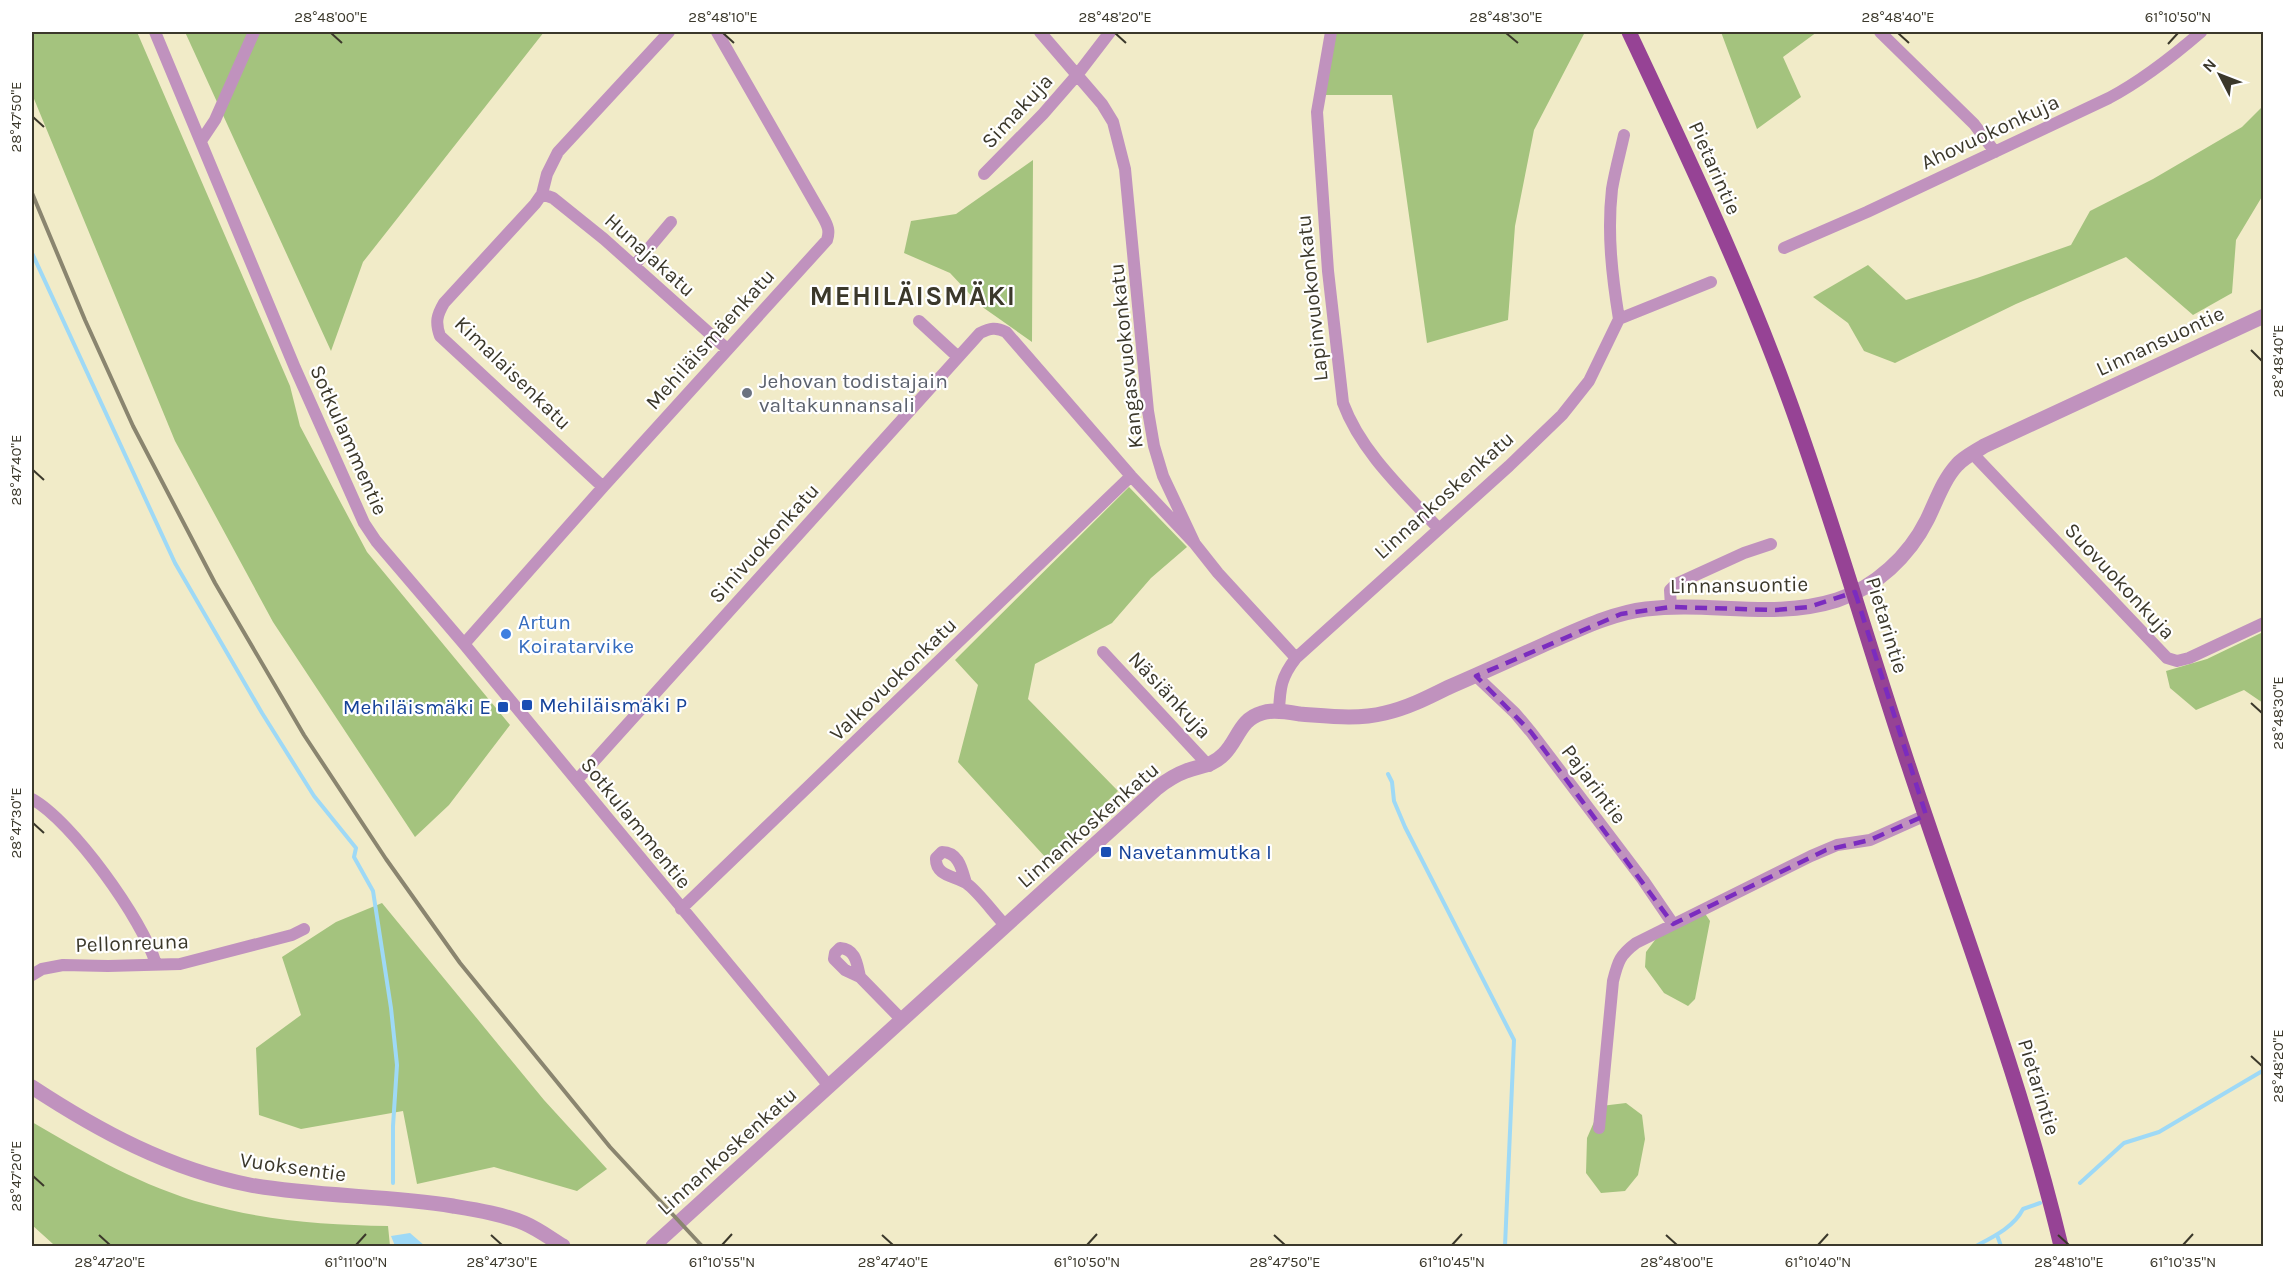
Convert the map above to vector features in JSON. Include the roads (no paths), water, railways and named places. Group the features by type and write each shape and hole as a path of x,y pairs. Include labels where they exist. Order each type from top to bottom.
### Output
{"main road":[{"name":"Pietarintie","path":"1629,32 1755,313 1814,469 1926,815 2012,1069 2061,1246"}],"street":[{"name":"Sotkulammentie","path":"155,32 295,368 364,523 376,541 464,644 829,1086"},
{"path":"201,141 215,120 254,32"},
{"name":"Kimalaisenkatu","path":"603,487 440,336 436,324 437,314 444,303 542,194 547,174 558,152 669,32"},
{"name":"Mehiläismäenkatu","path":"464,644 827,240 829,234 823,217 717,32"},
{"name":"Kangasvuokonkatu","path":"1040,32 1102,104 1113,122 1125,169 1148,411 1154,446 1174,501 1195,544 1218,573 1296,658"},
{"path":"1077,75 1110,32"},
{"name":"Lapinvuokonkatu","path":"1331,32 1317,112 1327,260 1343,403 1349,420 1360,438 1438,529"},
{"path":"1880,32 1974,124 1995,152"},
{"name":"Ahovuokonkuja","path":"1785,248 1995,152 2136,84 2201,32"},
{"name":"Simakuja","path":"984,174 1077,75"},
{"path":"1624,135 1612,189 1610,232 1612,279 1618,319 1711,282"},
{"name":"Hunajakatu","path":"542,194 553,198 567,208 728,349"},
{"path":"634,266 671,222"},
{"name":"Linnansuontie","path":"1279,711 1345,717 1385,713 1425,698 1596,622 1645,609 1671,607 1776,610 1809,607 1837,600 1854,592 1892,567 1905,555 1926,523 1956,465 1972,453 2264,316"},
{"name":"Linnankoskenkatu","path":"653,1246 1157,788 1188,770 1209,766 1225,754 1241,727 1250,718 1262,713 1279,711 1281,683 1296,658 1539,438 1589,381 1602,358 1618,319"},
{"path":"919,321 958,357"},
{"name":"Sinivuokonkatu","path":"577,780 958,357 980,333 987,329 998,328 1006,332 1131,476"},
{"name":"Suovuokonkuja","path":"1972,453 2085,570 2145,638 2167,658 2177,662 2264,623"},
{"path":"1131,476 1195,544"},
{"name":"Valkovuokonkatu","path":"681,909 1131,476"},
{"path":"1671,607 1670,590 1676,584 1744,553 1771,544"},
{"name":"Näsiänkuja","path":"1103,652 1209,766"},
{"name":"Pajarintie","path":"1476,675 1531,732 1643,880 1673,924"},
{"path":"32,799 56,817 76,838 138,924 151,946 156,964"},
{"path":"1599,1128 1610,1008 1618,961 1624,952 1636,943 1673,924 1837,845 1870,840 1926,815"},
{"path":"966,883 1006,926"},
{"name":"Pellonreuna","path":"32,975 42,969 63,965 180,964 304,929"},
{"path":"860,977 902,1020"},
{"name":"Vuoksentie","path":"32,1086 99,1130 195,1172 249,1185 433,1203 484,1211 524,1223 563,1246"}],"water":[{"path":"410,1233 425,1246 395,1246 391,1236"}],"waterway":[{"path":"32,253 175,563 262,713 314,796 356,848 354,857 373,891 391,1008 397,1065 393,1126 393,1183"},
{"path":"1388,774 1392,782 1394,801 1405,827 1514,1040 1505,1246"},
{"path":"2080,1183 2124,1143 2159,1132 2264,1070"},
{"path":"1976,1246 2009,1226 2023,1209 2040,1203"},
{"path":"1997,1235 2001,1246"}],"railway":[{"path":"32,193 85,320 133,426 215,583 304,735 386,859 460,963 610,1147 702,1246"}],"place":[{"name":"Jehovan todistajain valtakunnansali","path":"747,393"},
{"name":"Artun Koiratarvike","path":"506,634"},
{"name":"Mehiläismäki P","path":"527,705"},
{"name":"Mehiläismäki E","path":"503,707"},
{"name":"Navetanmutka I","path":"1106,852"}],"district":[{"name":"MEHILÄISMÄKI","path":"913,296"}]}
